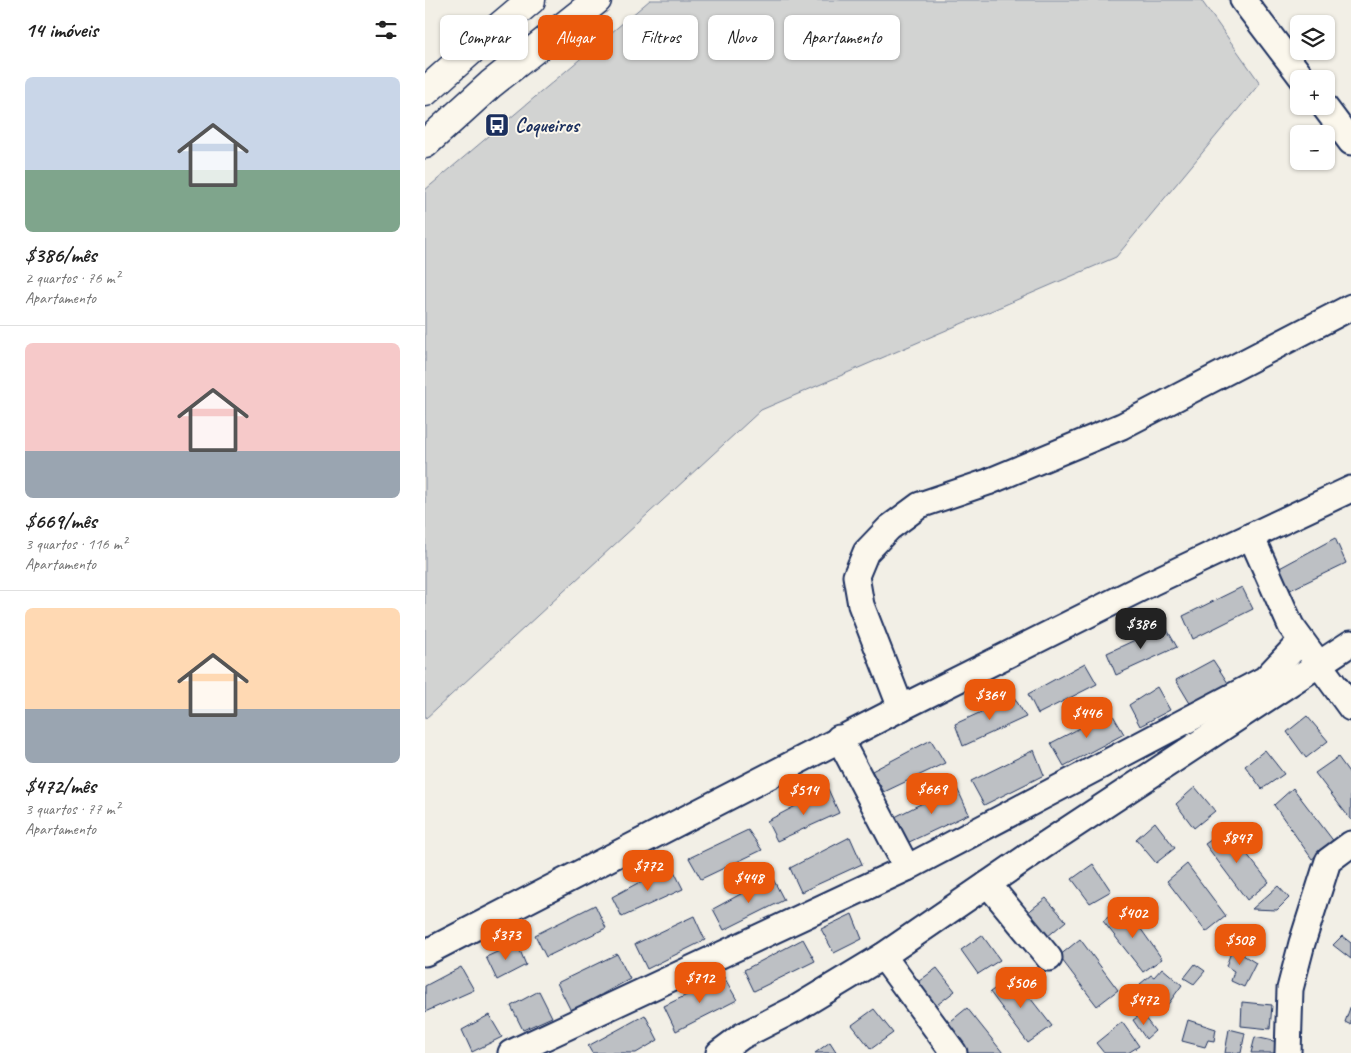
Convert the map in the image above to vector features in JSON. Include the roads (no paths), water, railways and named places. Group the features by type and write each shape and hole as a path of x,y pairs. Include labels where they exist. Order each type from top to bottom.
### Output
{"main road":[{"path":"425,92 531,0"},
{"path":"425,144 491,84 597,0"}],"street":[{"path":"1243,0 1296,70"},
{"path":"1331,115 1351,142"},
{"path":"901,708 861,605 856,576 866,552 889,528 920,505 988,482 1122,426 1351,307"},
{"path":"425,953 839,738 1151,582 1351,489"},
{"path":"1251,536 1291,626 1351,708"},
{"path":"511,1053 907,868 1265,679 1301,641"},
{"path":"719,1053 742,1036 797,1008 883,956 1351,643"},
{"path":"839,738 907,868"},
{"path":"1288,1053 1290,989 1302,943 1328,860 1351,844"},
{"path":"988,884 1049,958"},
{"path":"883,956 953,1053"}],"place":[{"name":"Coqueiros","path":"497,125"}]}
